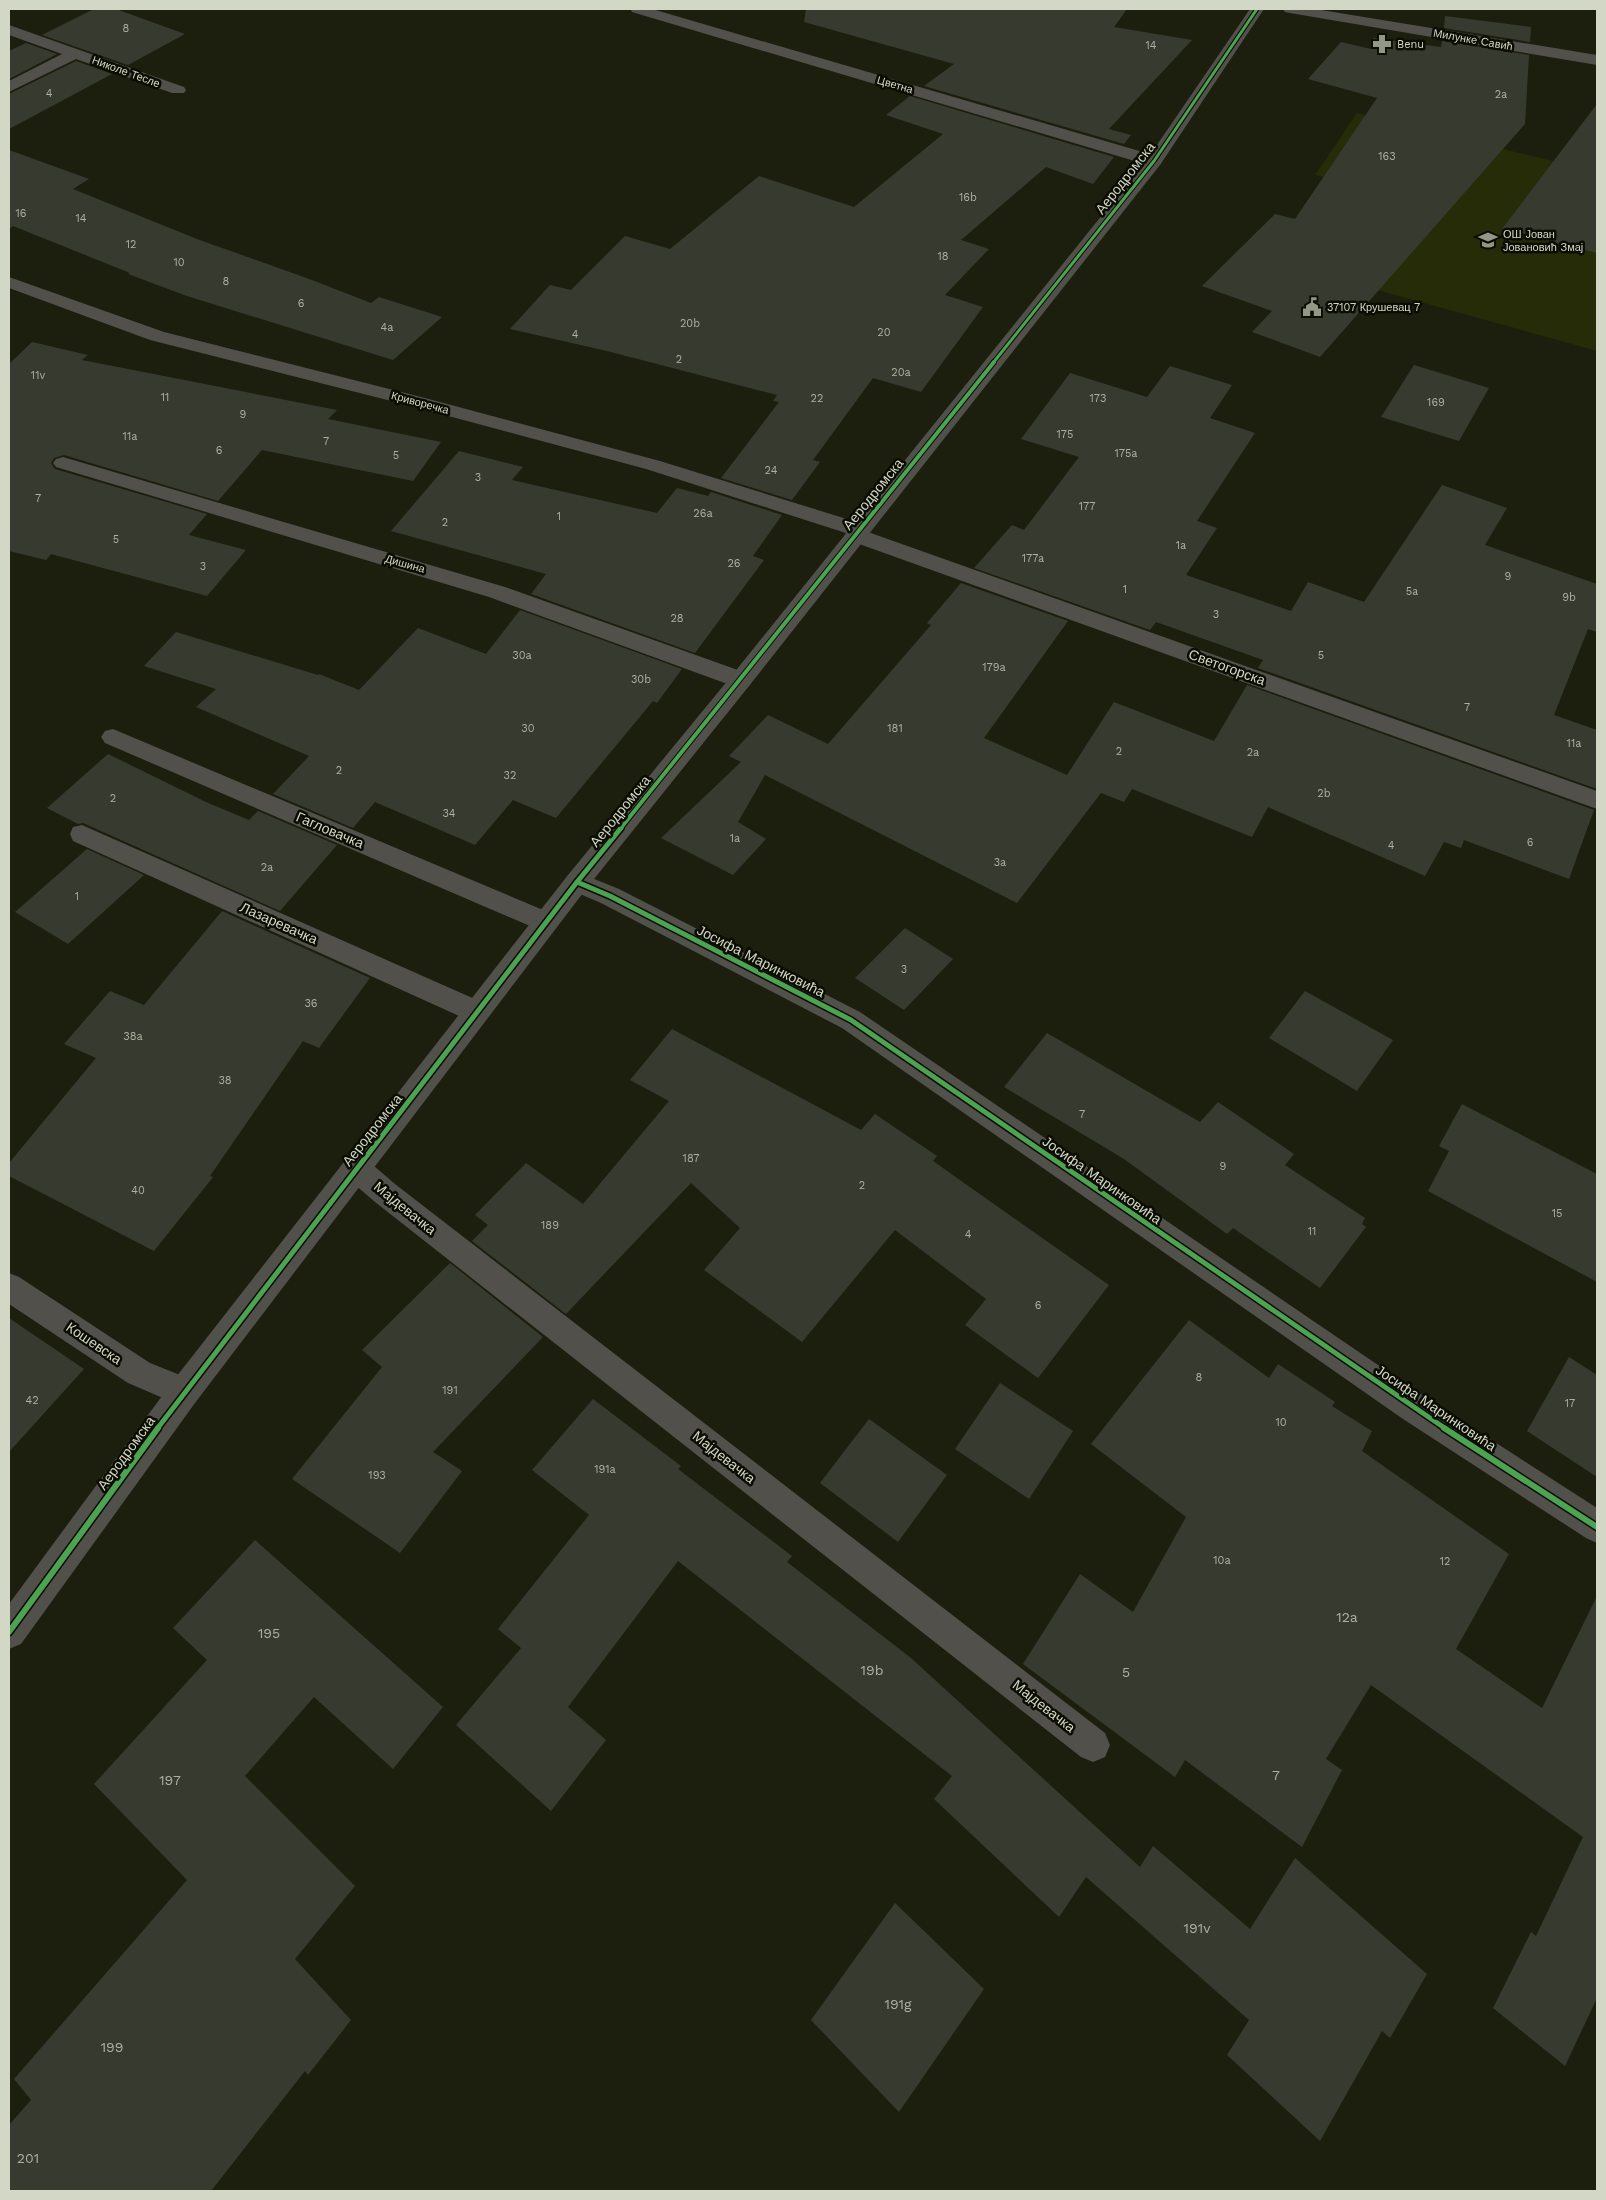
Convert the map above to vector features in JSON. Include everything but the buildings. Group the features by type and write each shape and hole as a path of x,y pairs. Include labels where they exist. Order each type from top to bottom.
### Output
{"street":[{"name":"Цветна","path":"637,9 1154,161"},
{"name":"Аеродромска","path":"9,1632 184,1392 577,882 741,680 1154,161 1257,9"},
{"name":"Милунке Савић","path":"1290,9 1597,60"},
{"name":"Николе Тесле","path":"9,30 178,90"},
{"name":"Николе Тесле","path":"9,87 75,53"},
{"name":"Криворечка","path":"9,282 157,336 418,402 643,462 833,522 857,533"},
{"name":"Дишина","path":"63,463 497,592 741,680"},
{"name":"Светогорска","path":"857,533 1597,800"},
{"name":"Гагловачка","path":"113,737 546,922"},
{"name":"Лазаревачка","path":"82,834 477,1012"},
{"name":"Јосифа Маринковића","path":"577,882 610,896 851,1020 1414,1408 1597,1527"},
{"name":"Мајдевачка","path":"356,1169 1093,1744"},
{"name":"Кошевска","path":"9,1287 139,1373 184,1392"}],"shaded area":[{"name":"ОШ Јован Јовановић Змај","path":"1357,113 1597,172 1597,351 1352,283 1404,197 1315,175"}],"cycle path":[{"path":"9,1632 184,1392 577,882 741,680 1154,161 1257,9"},
{"path":"577,882 610,896 851,1020 1414,1408 1597,1527"}],"place":[{"name":"Benu","path":"1382,44"},
{"name":"ОШ Јован Јовановић Змај","path":"1488,240"},
{"name":"37107 Крушевац 7","path":"1312,307"}]}
